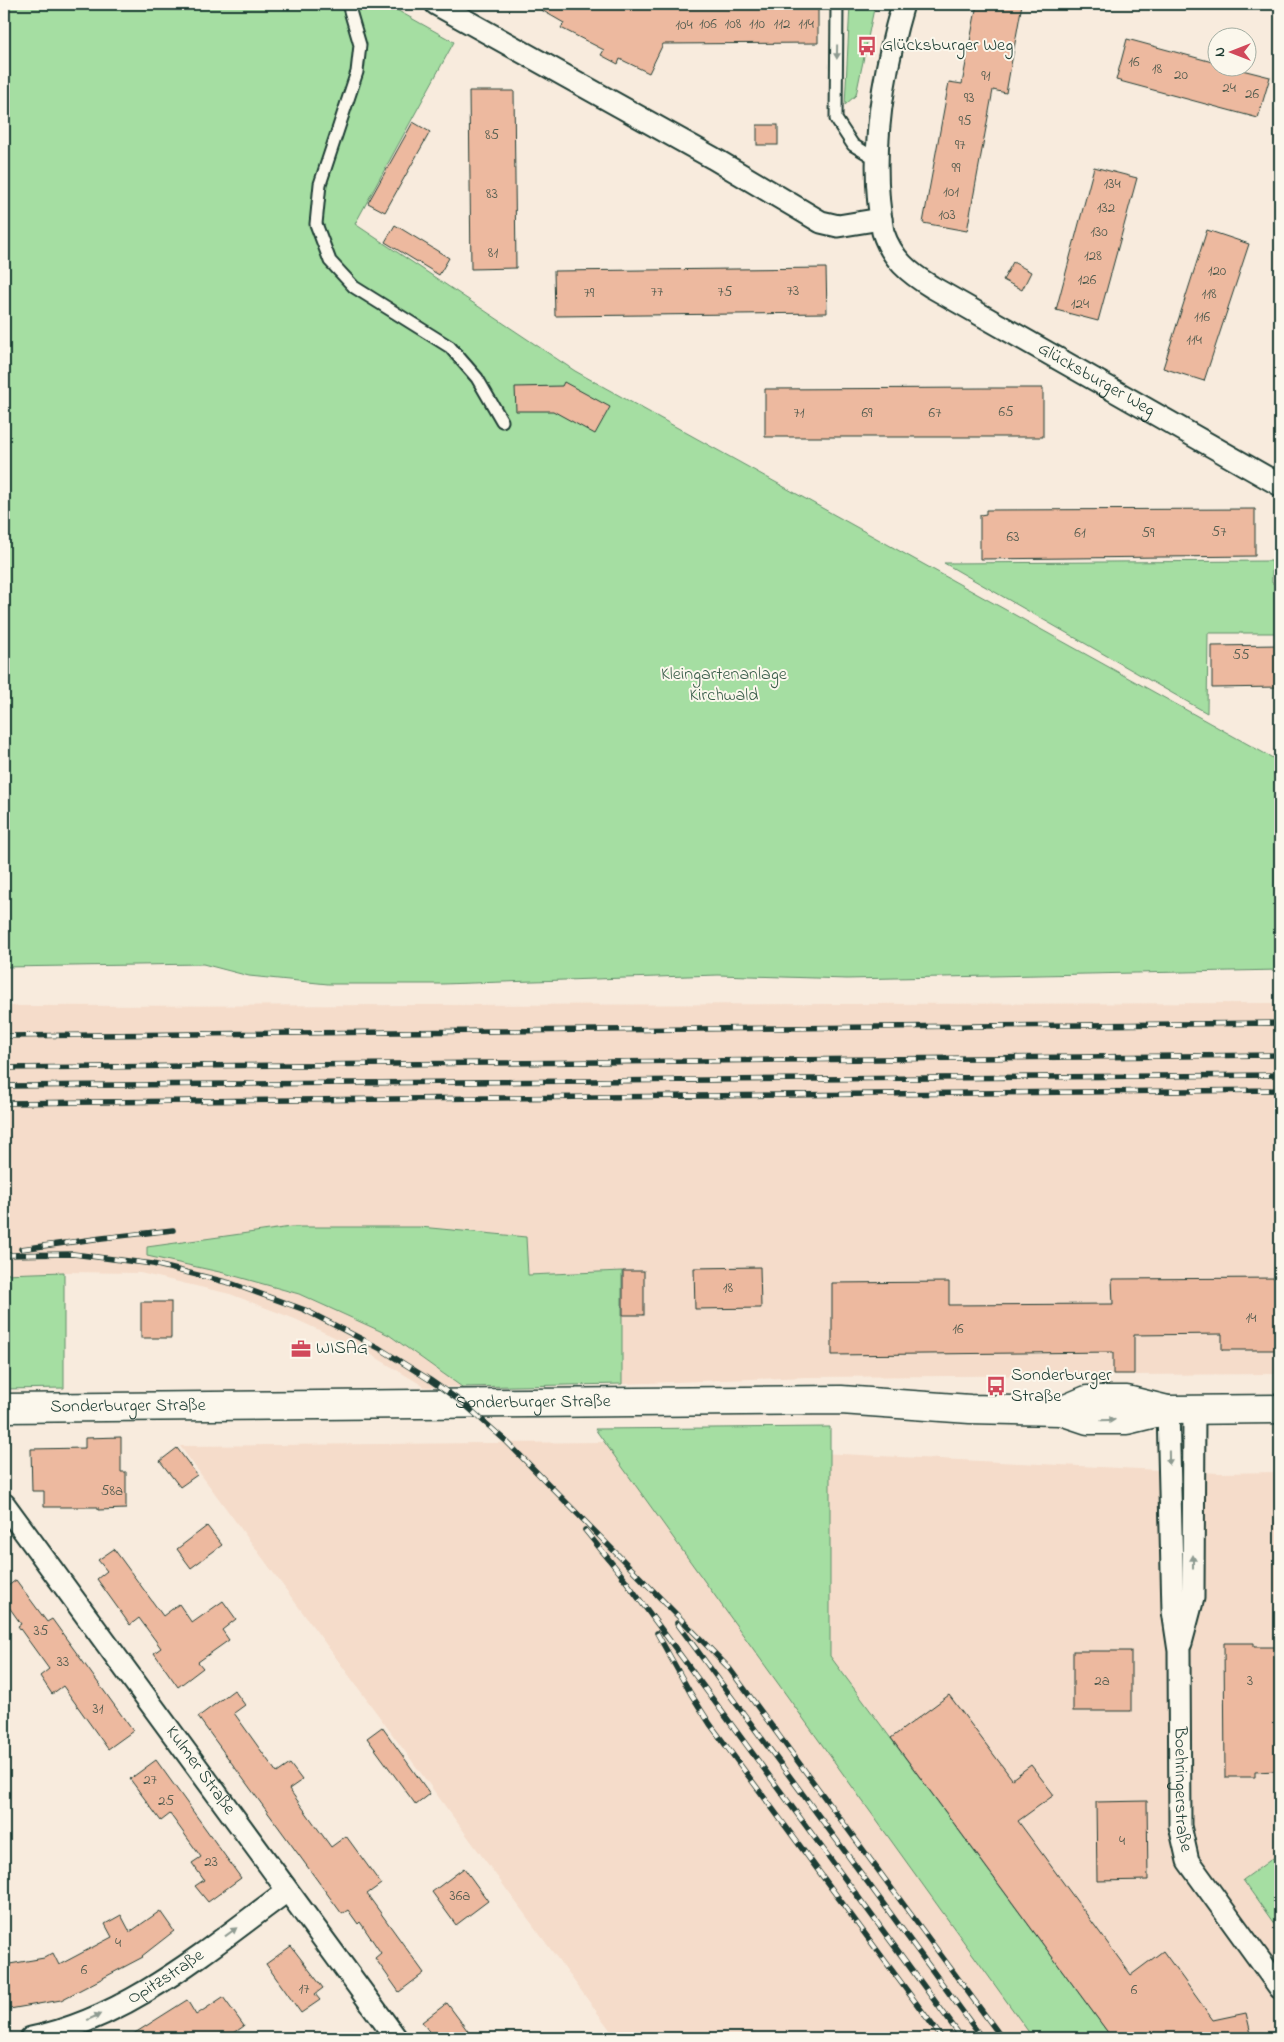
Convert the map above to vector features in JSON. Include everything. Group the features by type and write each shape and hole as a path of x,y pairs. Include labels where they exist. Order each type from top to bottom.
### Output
{"street":[{"path":"436,4 713,158 821,222 838,226 881,219"},
{"name":"Glücksburger Weg","path":"903,4 888,63 878,160 881,219 887,243 903,267 919,279 1280,485"},
{"name":"Sonderburger Straße","path":"4,1408 842,1400 970,1409 1061,1411 1088,1420 1127,1420 1181,1410 1280,1409"},
{"name":"Boehringerstraße","path":"1181,1410 1173,1611 1179,1650 1180,1826 1188,1861 1280,1988"},
{"name":"Kulmer Straße","path":"4,1504 396,2038"},
{"name":"Opitzstraße","path":"31,2038 56,2033 126,2003 184,1967 287,1891"}],"lane":[{"path":"348,4 360,45 357,72 320,184 316,224 330,261 354,287 450,347 477,378 502,421"},
{"path":"838,4 836,118 853,145 878,160"}],"shaded area":[{"path":"1280,1003 1280,1374 806,1377 622,1384 622,1271 528,1275 526,1237 420,1227 291,1227 147,1255 224,1273 299,1294 389,1335 462,1387 425,1387 367,1352 295,1319 230,1294 140,1273 64,1272 4,1274 4,1006"},
{"path":"603,1442 1219,1473 1280,1472 1280,1853 1243,1880 1280,1932 1280,2038 616,2038 180,1446"}],"green space":[{"name":"Kleingartenanlage Kirchwald","path":"4,4 386,4 454,42 355,224 575,371 1280,762 1280,970 847,979 718,975 442,984 328,984 249,976 203,964 4,967"},
{"path":"850,4 875,4 856,95 845,105"},
{"path":"1272,561 1272,583 1280,583 1280,633 1208,633 1207,713 944,563"},
{"path":"291,1227 420,1227 526,1237 528,1275 622,1271 622,1384 462,1387 389,1335 299,1294 224,1273 147,1256 147,1247"},
{"path":"64,1272 64,1388 4,1389 4,1274"},
{"path":"830,1427 830,1656 1112,2038 1033,2038 595,1429"},
{"path":"1280,1853 1280,1932 1243,1880"}],"building":[{"path":"531,4 648,4 647,6 818,5 818,43 663,44 649,73 620,59 618,64 601,55 604,50 561,28 564,23"},
{"path":"977,4 1022,4 1006,93 993,90 967,231 923,223 949,82 962,84"},
{"path":"1127,39 1206,60 1206,78 1256,78 1256,74 1270,77 1258,118 1116,80"},
{"path":"469,91 514,91 516,268 471,269"},
{"path":"413,122 430,132 385,212 368,203"},
{"path":"757,125 778,125 778,145 757,145"},
{"path":"1094,167 1137,178 1098,321 1056,310"},
{"path":"395,225 449,258 439,275 385,242"},
{"path":"1207,230 1249,244 1204,381 1163,368"},
{"path":"1013,262 1031,272 1022,290 1003,280"},
{"path":"826,268 827,313 555,316 554,271"},
{"path":"564,382 610,407 595,434 553,411 516,411 515,387 562,386"},
{"path":"1043,388 1043,437 765,437 765,389"},
{"path":"1255,509 1255,556 980,559 980,515 986,514 986,510"},
{"path":"1280,645 1280,687 1212,688 1212,646"},
{"path":"760,1267 761,1308 695,1309 694,1268"},
{"path":"623,1271 644,1271 644,1315 623,1315"},
{"path":"1280,1278 1280,1350 1222,1350 1222,1334 1134,1335 1134,1374 1113,1374 1113,1352 832,1355 832,1283 949,1282 949,1305 1113,1304 1112,1279"},
{"path":"141,1302 171,1302 171,1338 141,1338"},
{"path":"121,1437 121,1472 126,1472 126,1509 98,1510 98,1507 44,1507 44,1491 32,1491 31,1449 85,1448 85,1438"},
{"path":"177,1448 197,1475 180,1487 160,1461"},
{"path":"207,1526 222,1545 191,1568 177,1549"},
{"path":"114,1549 163,1616 179,1604 192,1623 223,1601 236,1619 222,1630 229,1640 198,1662 203,1668 178,1687 154,1653 161,1648 139,1618 130,1625 97,1579 107,1571 98,1560"},
{"path":"16,1580 47,1622 52,1619 133,1731 108,1749 63,1686 52,1694 40,1676 49,1669 18,1626 21,1624 4,1600 4,1589"},
{"path":"1224,1643 1254,1643 1254,1647 1275,1647 1276,1771 1255,1772 1255,1777 1225,1777"},
{"path":"1073,1651 1131,1651 1131,1711 1073,1711"},
{"path":"234,1690 245,1705 234,1713 277,1773 290,1764 302,1780 289,1789 331,1847 346,1836 381,1884 367,1894 424,1973 399,1992 375,1958 381,1953 360,1922 358,1924 348,1910 342,1914 198,1717"},
{"path":"949,1695 1012,1779 1031,1765 1054,1795 1018,1821 1131,1975 1163,1951 1213,2020 1246,2013 1252,2038 1112,2038 891,1738"},
{"path":"382,1727 430,1794 416,1805 367,1738"},
{"path":"156,1760 241,1878 208,1902 195,1886 204,1880 192,1863 201,1857 170,1814 161,1821 130,1779"},
{"path":"1147,1801 1148,1880 1097,1881 1096,1802"},
{"path":"464,1868 488,1901 456,1925 432,1892"},
{"path":"160,1911 174,1931 143,1957 61,2000 4,2010 4,1965 44,1958 53,1953 59,1965 112,1937 105,1924 121,1915 130,1932"},
{"path":"291,1946 323,1988 315,1994 320,2000 301,2013 266,1964"},
{"path":"223,1997 244,2026 227,2038 127,2038 187,2000 196,2015"},
{"path":"447,2003 473,2038 434,2038 422,2022"}],"railway":[{"path":"4,1036 1280,1023"},
{"path":"4,1068 1280,1055"},
{"path":"4,1086 1280,1075"},
{"path":"4,1103 1280,1090"},
{"path":"21,1249 173,1230"},
{"path":"4,1255 73,1254 153,1264 230,1283 305,1310 379,1348 463,1403 507,1442 729,1668 1002,2038"},
{"path":"585,1530 620,1573 962,2038"},
{"path":"677,1623 982,2038"},
{"path":"657,1633 710,1724 942,2038"}],"place":[{"name":"Glücksburger Weg","path":"867,46"},
{"name":"WISAG","path":"301,1349"},
{"name":"Sonderburger Straße","path":"996,1386"}]}
